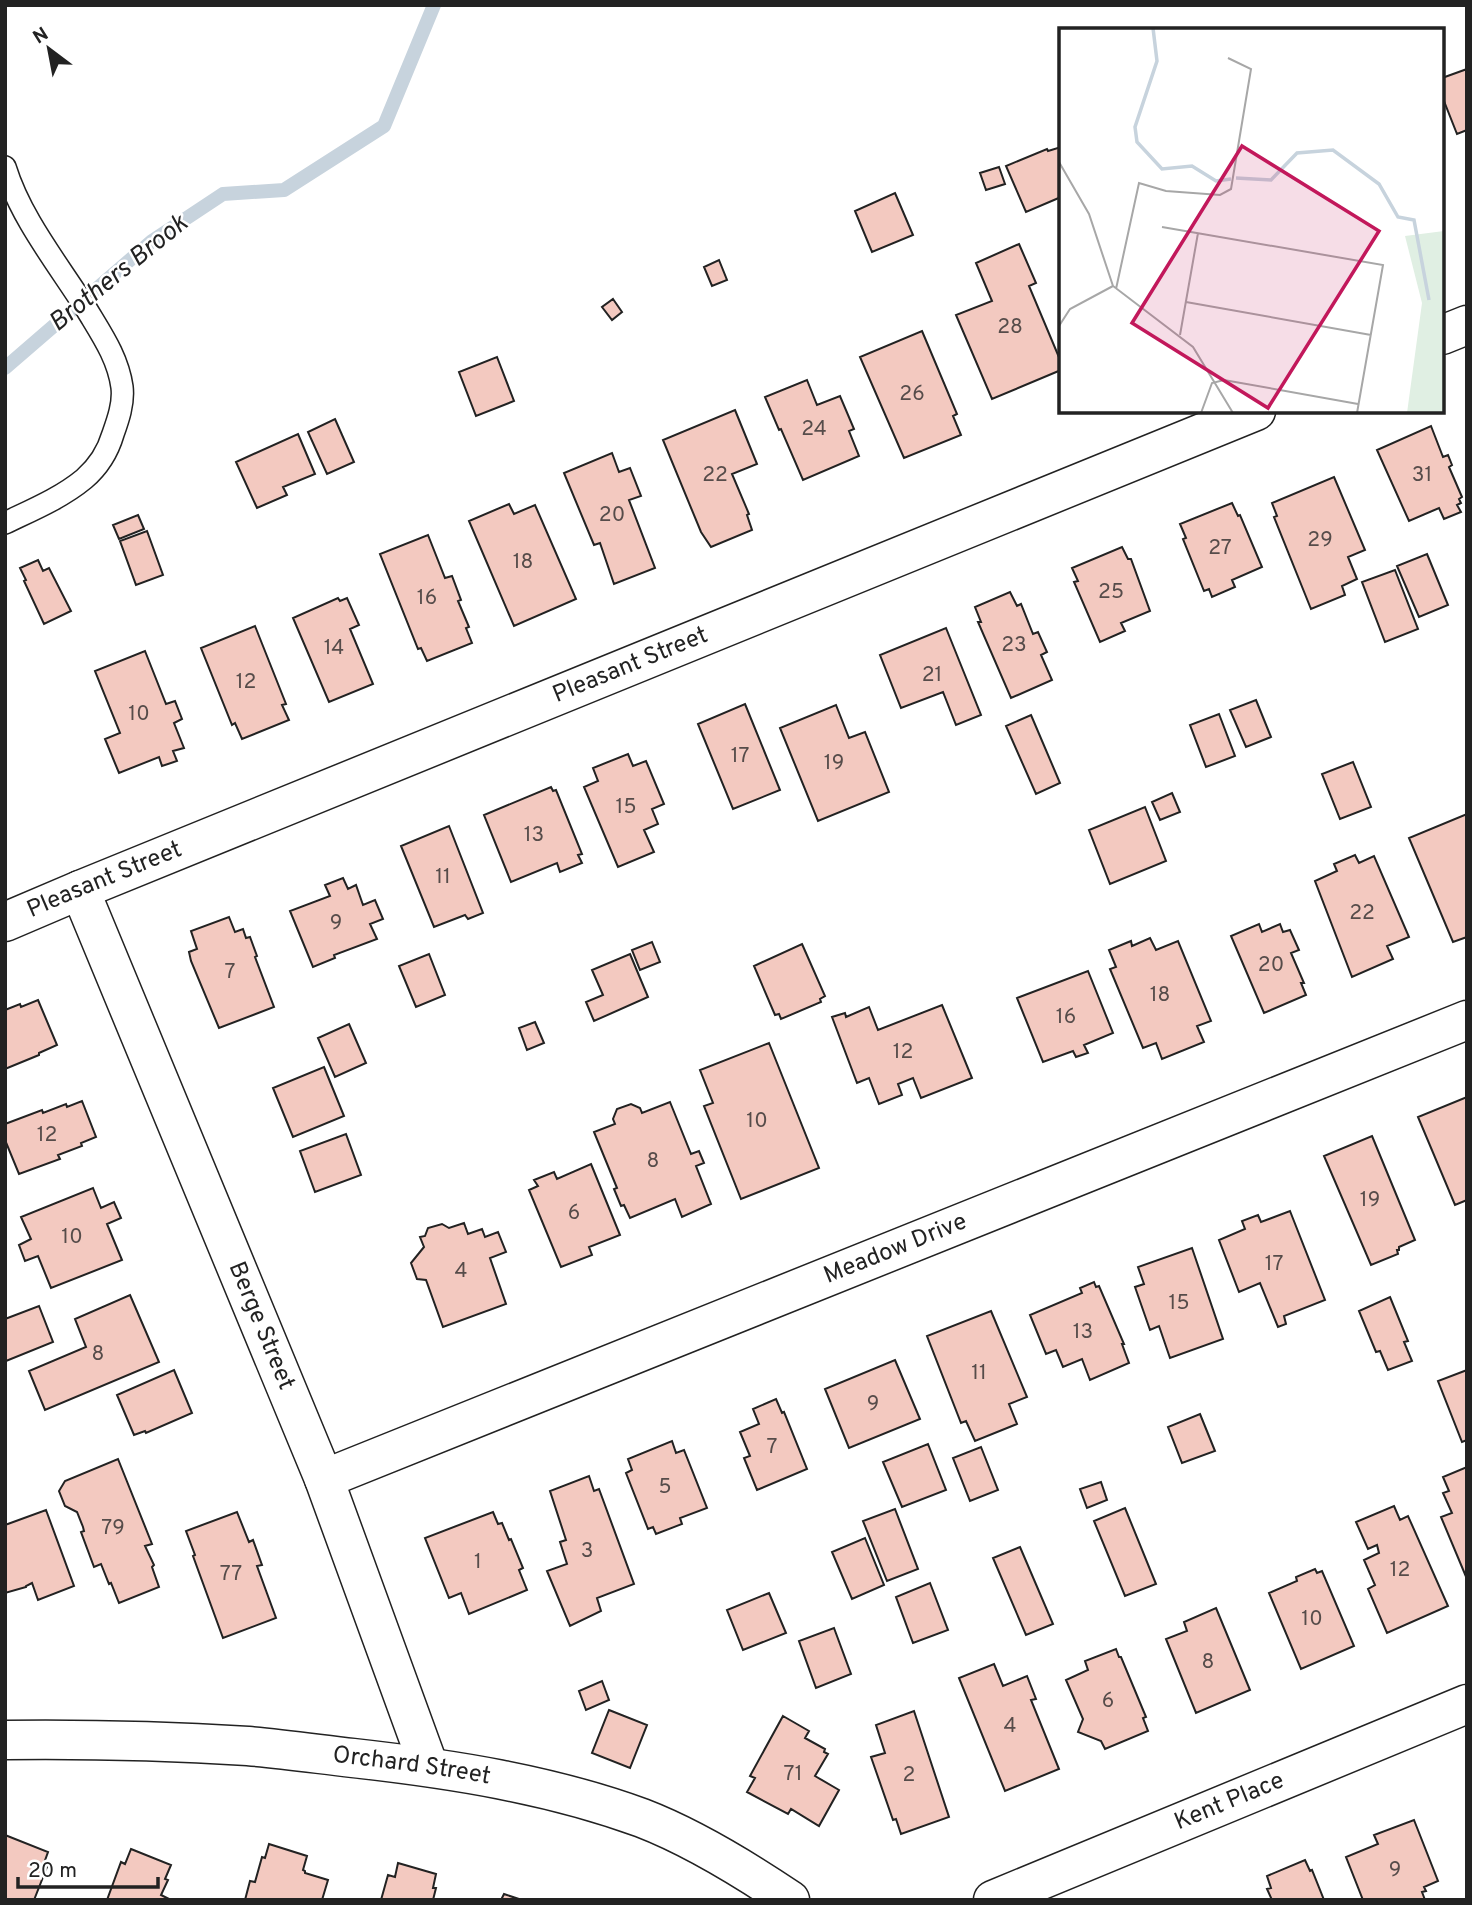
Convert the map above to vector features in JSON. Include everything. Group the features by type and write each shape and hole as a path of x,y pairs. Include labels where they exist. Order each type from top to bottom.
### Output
{"street":[{"path":"1444,334 1467,326"},
{"name":"Pleasant Street","path":"5,922 1251,413"},
{"name":"Berge Street","path":"80,890 324,1479 429,1767"},
{"name":"Meadow Drive","path":"324,1479 1467,1020"},
{"name":"Kent Place","path":"993,1900 1467,1704"},
{"name":"Orchard Street","path":"5,1740 140,1741 251,1747 429,1767 535,1786 590,1800 645,1819 692,1841 790,1900"}],"lane":[{"path":"5,167 12,191 107,341 118,367 122,390 119,418 110,445 97,466 66,492 5,523"}],"building":[{"path":"1467,69 1467,130 1457,134 1444,101 1444,77"},
{"path":"1059,148 1059,198 1026,212 1006,166 1047,149 1048,151"},
{"path":"999,167 1005,184 986,190 980,173"},
{"path":"895,193 913,235 872,252 855,211"},
{"path":"1019,244 1036,283 1029,286 1059,357 1059,371 992,399 956,315 992,301 976,263"},
{"path":"719,260 727,280 712,286 704,267"},
{"path":"613,299 622,312 612,320 602,307"},
{"path":"922,331 957,414 953,416 961,435 904,458 860,357"},
{"path":"497,357 514,401 476,416 459,372"},
{"path":"807,380 817,405 840,396 854,429 849,431 859,456 803,480 765,397"},
{"path":"735,410 757,464 732,474 749,514 747,515 752,530 711,547 701,532 663,440"},
{"path":"335,419 354,462 327,474 308,432"},
{"path":"1431,426 1443,457 1448,455 1452,465 1449,467 1462,497 1459,499 1461,503 1457,505 1461,512 1444,519 1439,508 1409,521 1377,450"},
{"path":"298,434 315,474 283,487 287,495 257,508 236,462"},
{"path":"612,453 619,472 630,468 641,496 629,500 655,568 614,584 600,543 594,545 564,473"},
{"path":"1334,477 1365,550 1348,557 1357,579 1342,586 1345,595 1311,609 1274,517 1277,516 1272,503"},
{"path":"1232,503 1238,516 1240,515 1262,567 1232,580 1235,587 1212,597 1209,589 1204,591 1183,539 1186,538 1180,524"},
{"path":"509,504 514,514 535,505 576,599 514,626 469,521"},
{"path":"138,515 144,529 119,539 113,525"},
{"path":"147,531 163,575 136,585 120,541"},
{"path":"428,535 445,578 452,576 472,643 427,661 421,648 418,649 380,554"},
{"path":"1122,547 1128,559 1131,559 1150,611 1121,623 1125,631 1100,642 1074,582 1078,581 1072,568"},
{"path":"1427,554 1448,605 1419,617 1397,566"},
{"path":"38,560 43,571 49,568 71,611 44,624 20,568"},
{"path":"1395,570 1418,629 1385,642 1362,582"},
{"path":"1010,592 1017,606 1021,604 1033,634 1038,632 1047,652 1041,655 1052,680 1011,698 978,622 981,622 975,607"},
{"path":"338,598 340,601 347,598 359,625 350,629 373,684 329,702 293,618"},
{"path":"255,626 286,704 282,705 289,720 242,739 235,723 232,725 201,648"},
{"path":"946,628 981,715 956,725 943,692 901,708 880,655"},
{"path":"145,651 166,704 175,701 182,719 174,723 184,748 173,751 177,761 162,766 159,757 119,773 105,739 120,733 95,671"},
{"path":"1256,700 1271,737 1246,747 1230,710"},
{"path":"745,704 780,790 733,809 698,724"},
{"path":"836,705 849,738 865,732 889,792 818,821 780,728"},
{"path":"1219,714 1235,756 1206,767 1190,725"},
{"path":"1031,715 1060,783 1036,794 1006,726"},
{"path":"628,754 633,766 646,761 664,804 652,809 658,824 644,830 654,852 618,867 584,787 598,781 593,768"},
{"path":"1353,762 1371,807 1340,819 1322,774"},
{"path":"551,787 553,791 556,790 582,854 578,855 582,863 560,872 557,863 511,882 484,815"},
{"path":"1172,793 1180,812 1160,820 1152,802"},
{"path":"1145,807 1166,861 1110,884 1089,830"},
{"path":"1467,814 1467,937 1453,942 1409,838"},
{"path":"449,826 483,913 468,919 465,915 434,927 401,846"},
{"path":"1355,855 1359,863 1374,856 1409,937 1387,946 1393,959 1352,977 1315,881 1337,871 1334,864"},
{"path":"343,878 348,889 356,885 363,905 375,900 383,919 370,924 377,939 334,955 335,958 313,967 290,911 330,896 325,885"},
{"path":"229,917 235,932 243,929 246,938 250,937 274,1007 219,1028 189,952 197,949 191,931"},
{"path":"1259,924 1262,932 1280,924 1283,932 1290,930 1299,950 1291,953 1304,983 1301,983 1306,995 1264,1013 1231,936"},
{"path":"1150,938 1156,950 1178,941 1211,1021 1197,1026 1204,1042 1162,1059 1156,1043 1143,1048 1110,969 1116,967 1109,950 1131,941 1132,946"},
{"path":"652,942 660,962 640,970 632,950"},
{"path":"802,944 825,996 820,999 821,1002 781,1019 779,1014 775,1015 754,966"},
{"path":"429,954 445,995 416,1007 399,966"},
{"path":"630,954 648,997 594,1021 586,1002 603,995 592,970"},
{"path":"1088,971 1113,1033 1084,1045 1088,1053 1076,1057 1073,1051 1043,1062 1017,998"},
{"path":"38,1000 57,1045 5,1069 5,1010"},
{"path":"942,1005 972,1078 921,1098 913,1078 898,1084 902,1095 879,1104 869,1078 857,1083 832,1017 845,1013 846,1017 869,1007 878,1030"},
{"path":"535,1022 544,1043 527,1050 519,1028"},
{"path":"349,1024 366,1063 335,1077 318,1038"},
{"path":"769,1043 819,1168 741,1199 704,1106 713,1103 700,1070"},
{"path":"324,1067 344,1116 293,1137 273,1088"},
{"path":"1467,1097 1467,1200 1455,1205 1418,1117"},
{"path":"82,1101 96,1137 81,1143 82,1146 58,1155 60,1159 19,1174 5,1140 5,1124 42,1110 43,1113"},
{"path":"670,1102 691,1154 699,1151 704,1163 696,1166 711,1204 682,1217 675,1199 630,1218 624,1205 621,1206 614,1189 617,1188 594,1132 615,1124 613,1119 617,1109 631,1104 640,1108 642,1113"},
{"path":"346,1134 361,1175 315,1192 300,1151"},
{"path":"1372,1136 1415,1240 1399,1247 1398,1254 1371,1265 1324,1156"},
{"path":"591,1164 620,1235 589,1247 592,1255 561,1267 529,1190 538,1186 534,1180 554,1172 557,1179"},
{"path":"93,1188 101,1208 114,1202 121,1218 107,1224 122,1260 51,1288 38,1256 25,1261 19,1245 31,1239 21,1217"},
{"path":"1290,1211 1325,1300 1284,1316 1286,1324 1278,1327 1260,1283 1239,1292 1219,1240 1245,1229 1242,1221 1258,1215 1261,1222"},
{"path":"464,1223 468,1234 482,1229 485,1237 498,1232 506,1252 490,1258 506,1304 443,1327 426,1280 417,1279 411,1263 424,1247 420,1237 425,1236 428,1228 442,1224 449,1228"},
{"path":"1192,1248 1223,1339 1170,1358 1159,1326 1150,1330 1135,1287 1144,1284 1138,1267"},
{"path":"1094,1282 1096,1287 1099,1286 1124,1344 1129,1363 1090,1380 1082,1359 1063,1367 1056,1350 1046,1354 1030,1315 1082,1293 1080,1288"},
{"path":"130,1295 159,1362 45,1410 29,1371 86,1347 75,1319"},
{"path":"1390,1297 1408,1341 1404,1342 1412,1361 1388,1370 1380,1351 1376,1352 1359,1311"},
{"path":"39,1306 53,1342 6,1361 5,1319"},
{"path":"991,1311 1027,1397 1009,1404 1017,1424 975,1441 966,1421 961,1423 927,1336"},
{"path":"895,1360 920,1419 849,1448 825,1389"},
{"path":"174,1370 192,1413 146,1433 145,1431 134,1435 117,1395"},
{"path":"1467,1370 1467,1440 1462,1442 1438,1381"},
{"path":"776,1399 807,1469 757,1490 744,1458 750,1456 740,1432 759,1424 753,1409"},
{"path":"1200,1414 1215,1451 1182,1463 1168,1427"},
{"path":"672,1441 676,1453 684,1450 707,1508 680,1518 682,1524 656,1534 653,1527 648,1529 626,1473 632,1470 628,1459"},
{"path":"928,1444 946,1490 902,1507 883,1462"},
{"path":"981,1447 998,1490 970,1501 953,1458"},
{"path":"118,1459 152,1544 145,1546 154,1565 152,1567 159,1587 119,1603 101,1564 94,1567 77,1512 65,1506 59,1491 65,1481"},
{"path":"1467,1467 1467,1579 1441,1517 1452,1513 1443,1493 1449,1491 1443,1477"},
{"path":"589,1476 594,1491 599,1489 634,1584 597,1598 601,1611 570,1626 547,1571 567,1564 560,1542 566,1540 550,1491"},
{"path":"1101,1482 1107,1500 1087,1508 1080,1489"},
{"path":"1394,1506 1400,1520 1408,1516 1448,1606 1387,1633 1368,1589 1375,1585 1364,1560 1379,1553 1377,1545 1368,1549 1356,1522"},
{"path":"1125,1508 1156,1584 1125,1596 1094,1521"},
{"path":"895,1509 918,1569 887,1581 863,1521"},
{"path":"46,1510 74,1586 38,1600 32,1583 5,1593 5,1525"},
{"path":"237,1512 249,1542 253,1540 262,1565 257,1566 276,1618 223,1638 186,1531"},
{"path":"493,1512 498,1524 502,1523 509,1540 511,1539 523,1568 519,1570 527,1590 469,1614 461,1593 449,1598 425,1538"},
{"path":"865,1538 884,1585 852,1599 832,1552"},
{"path":"1020,1547 1053,1624 1026,1635 993,1558"},
{"path":"1315,1569 1317,1573 1322,1571 1354,1646 1301,1669 1269,1593 1297,1581 1296,1577"},
{"path":"930,1583 948,1630 913,1643 896,1597"},
{"path":"769,1593 786,1633 743,1650 727,1610"},
{"path":"1216,1608 1250,1690 1196,1713 1166,1639 1187,1631 1184,1622"},
{"path":"834,1628 851,1674 816,1688 799,1641"},
{"path":"1116,1649 1146,1717 1143,1718 1148,1731 1105,1749 1101,1741 1078,1732 1083,1719 1066,1680 1088,1670 1085,1661"},
{"path":"994,1664 1003,1686 1027,1676 1036,1699 1031,1700 1059,1769 1005,1791 959,1678"},
{"path":"602,1681 609,1700 586,1710 579,1691"},
{"path":"609,1710 647,1725 630,1768 592,1753"},
{"path":"914,1711 949,1817 901,1834 896,1819 893,1820 871,1757 885,1753 876,1725"},
{"path":"783,1716 809,1731 805,1738 825,1749 824,1752 828,1754 815,1776 839,1790 819,1826 791,1809 788,1814 747,1792 755,1778 750,1776"},
{"path":"1414,1820 1438,1881 1424,1887 1426,1891 1422,1892 1425,1900 1363,1900 1346,1857 1378,1844 1374,1835"},
{"path":"5,1835 48,1852 43,1866 47,1867 34,1900 5,1900"},
{"path":"269,1844 307,1856 303,1870 305,1873 328,1880 322,1900 245,1900 250,1881 255,1882"},
{"path":"131,1849 171,1865 161,1895 171,1900 107,1900 121,1862 125,1864"},
{"path":"1305,1860 1324,1900 1272,1900 1267,1889 1271,1888 1267,1876"},
{"path":"398,1863 436,1874 433,1900 381,1900 388,1875 395,1877"},
{"path":"504,1894 522,1900 501,1900"}],"waterway":[{"name":"Brothers Brook","path":"5,368 152,241 223,194 284,190 384,126 434,5"}]}
